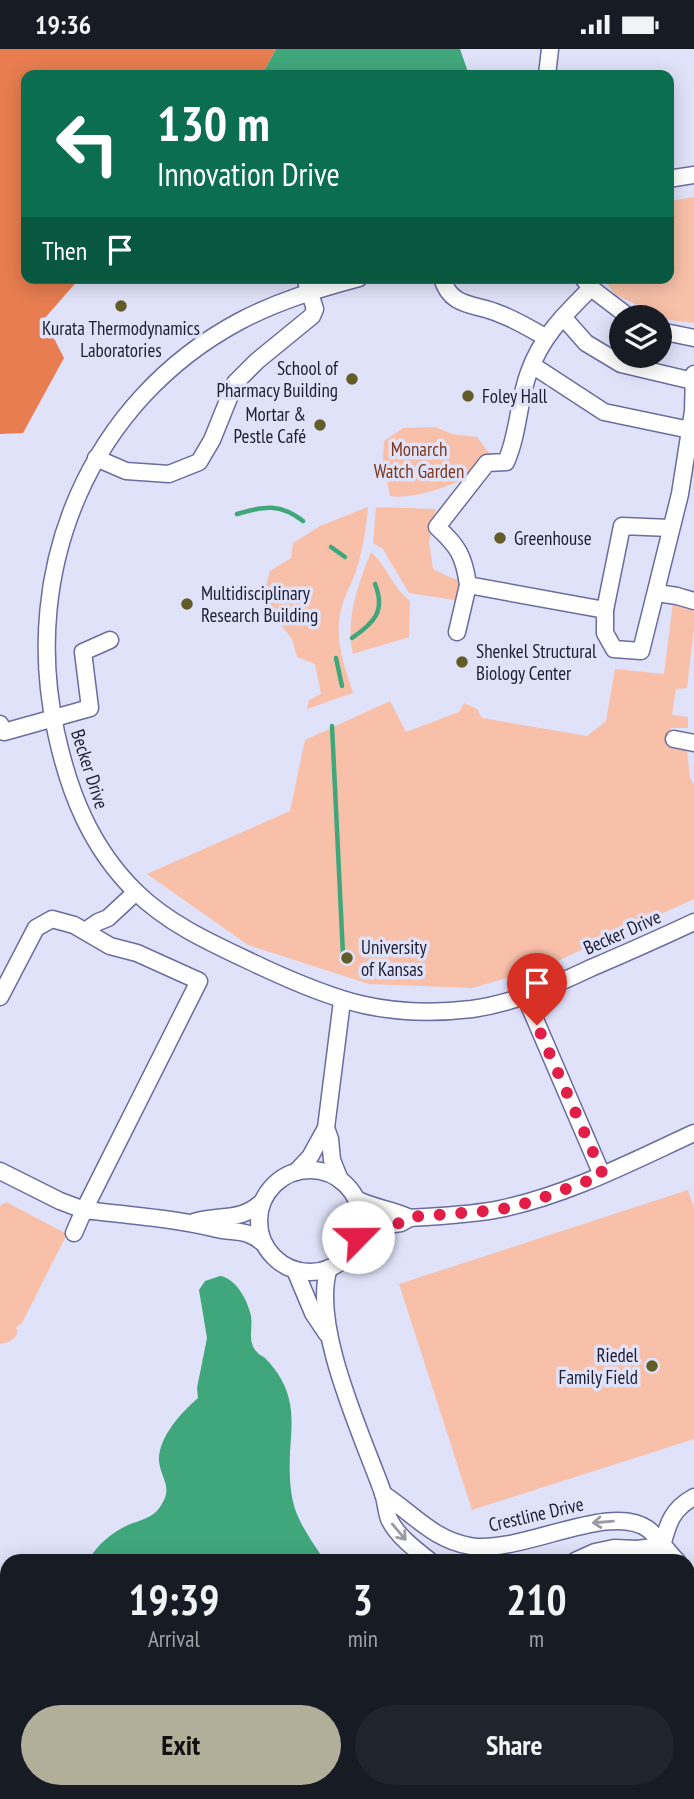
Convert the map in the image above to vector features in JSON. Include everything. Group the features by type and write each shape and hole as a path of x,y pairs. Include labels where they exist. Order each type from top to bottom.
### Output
{"street":[{"path":"548,70 550,49"},
{"path":"674,178 694,175"},
{"path":"444,284 449,295 461,302 497,312 545,337"},
{"path":"457,632 468,585 465,566 457,545 437,527 487,463 506,462 513,446 532,365 545,337 586,284"},
{"path":"588,284 614,305"},
{"path":"96,459 126,471 169,474 199,461 212,440 235,383 257,361 312,316 315,309 308,285"},
{"name":"Becker Drive","path":"308,285 281,302 238,322 186,356 143,396 96,459 69,515 60,541 50,588 45,667 53,719 67,779 87,828 111,865 165,917 186,930 302,986 342,1001 372,1008 424,1012 476,1008 525,996 694,922"},
{"path":"563,317 586,343 621,364 693,378 690,459 670,528 642,651 614,649 605,633 605,610 622,526 670,528"},
{"path":"672,333 694,338"},
{"path":"532,365 604,412 690,430"},
{"path":"468,585 605,610"},
{"path":"657,593 694,601"},
{"path":"0,724 4,732 90,708 83,652 110,640"},
{"path":"674,739 694,743"},
{"path":"91,926 101,912 132,888"},
{"path":"0,997 30,938 47,920 58,919 91,926 110,946 137,953 198,981 74,1233"},
{"path":"525,996 603,1175"},
{"path":"194,1222 214,1217 241,1216 262,1202 276,1183 296,1172 310,1157 326,1128 342,1001"},
{"path":"0,1171 84,1210 194,1222 215,1229 246,1232 263,1243 276,1260 295,1270 306,1272 329,1268 342,1261 352,1250 358,1237 360,1211 356,1199 340,1180 332,1160 326,1128"},
{"path":"356,1199 377,1209 399,1212 410,1217 498,1210 534,1201 603,1175 694,1133"},
{"path":"296,1172 319,1171 340,1180"},
{"path":"262,1202 259,1223 263,1243"},
{"path":"358,1237 380,1226 401,1223 410,1217"},
{"path":"329,1268 324,1294 329,1336 364,1445 383,1494 389,1519 396,1530 422,1554"},
{"path":"295,1270 313,1313 329,1336"},
{"name":"Crestline Drive","path":"383,1494 403,1507 428,1530 469,1546 506,1546 595,1522 615,1521 647,1528 670,1554"},
{"path":"591,1554 614,1548 662,1546 668,1519 694,1497"}],"green space":[{"path":"694,197 694,323 672,320 672,305 638,305 616,295 607,284 674,284 674,200"},
{"name":"Monarch Watch Garden","path":"435,427 452,434 477,437 490,454 478,470 458,482 422,494 390,496 383,459 384,441 403,428"},
{"path":"368,507 361,555 343,602 339,623 341,650 353,693 307,709 309,700 321,694 315,664 297,657 292,639 262,601 270,571 291,558 293,543 320,526"},
{"path":"376,507 436,509 429,542 433,569 454,579 464,578 461,614 454,610 454,600 409,593 383,549 373,543"},
{"path":"371,552 410,601 409,637 353,654 352,615 357,590"},
{"path":"673,602 694,606 687,688 676,689 672,715 688,717 688,728 671,728 667,743 687,749 690,778 694,785 694,899 544,967 472,988 369,984 248,945 147,874 290,811 305,740 390,701 406,732 459,712 464,703 477,709 482,718 587,736 606,721 615,669 664,674"},
{"path":"688,1190 694,1208 694,1439 472,1510 399,1284"},
{"path":"6,1202 67,1234 22,1323 15,1328 18,1330 16,1336 9,1342 0,1344 0,1206"}],"shaded area":[{"path":"0,49 276,49 265,70 21,70 21,284 75,284 44,319 64,358 23,433 0,434"},
{"path":"276,49 460,49 467,70 265,70"},
{"path":"220,1276 236,1286 244,1297 251,1316 251,1339 254,1348 274,1368 287,1391 291,1416 290,1471 293,1499 301,1522 320,1554 92,1554 122,1528 154,1514 164,1500 166,1484 159,1461 162,1443 178,1418 198,1398 197,1388 207,1338 199,1290 205,1281"}],"waterway":[{"path":"237,514 272,508 287,511 303,521"},
{"path":"331,547 345,557"},
{"path":"352,638 376,615 379,602 375,584"},
{"path":"336,658 342,686"},
{"path":"332,726 343,955"}],"place":[{"name":"Kurata Thermodynamics Laboratories","path":"121,306"},
{"name":"School of Pharmacy Building","path":"352,379"},
{"name":"Foley Hall","path":"468,396"},
{"name":"Mortar & Pestle Café","path":"320,425"},
{"name":"Greenhouse","path":"500,538"},
{"name":"Multidisciplinary Research Building","path":"187,604"},
{"name":"Shenkel Structural Biology Center","path":"462,662"},
{"name":"University of Kansas","path":"347,958"},
{"name":"Riedel Family Field","path":"652,1366"}],"route":[{"path":"358,1237 380,1226 401,1223 410,1217 498,1210 534,1201 603,1175 537,1025"}]}
